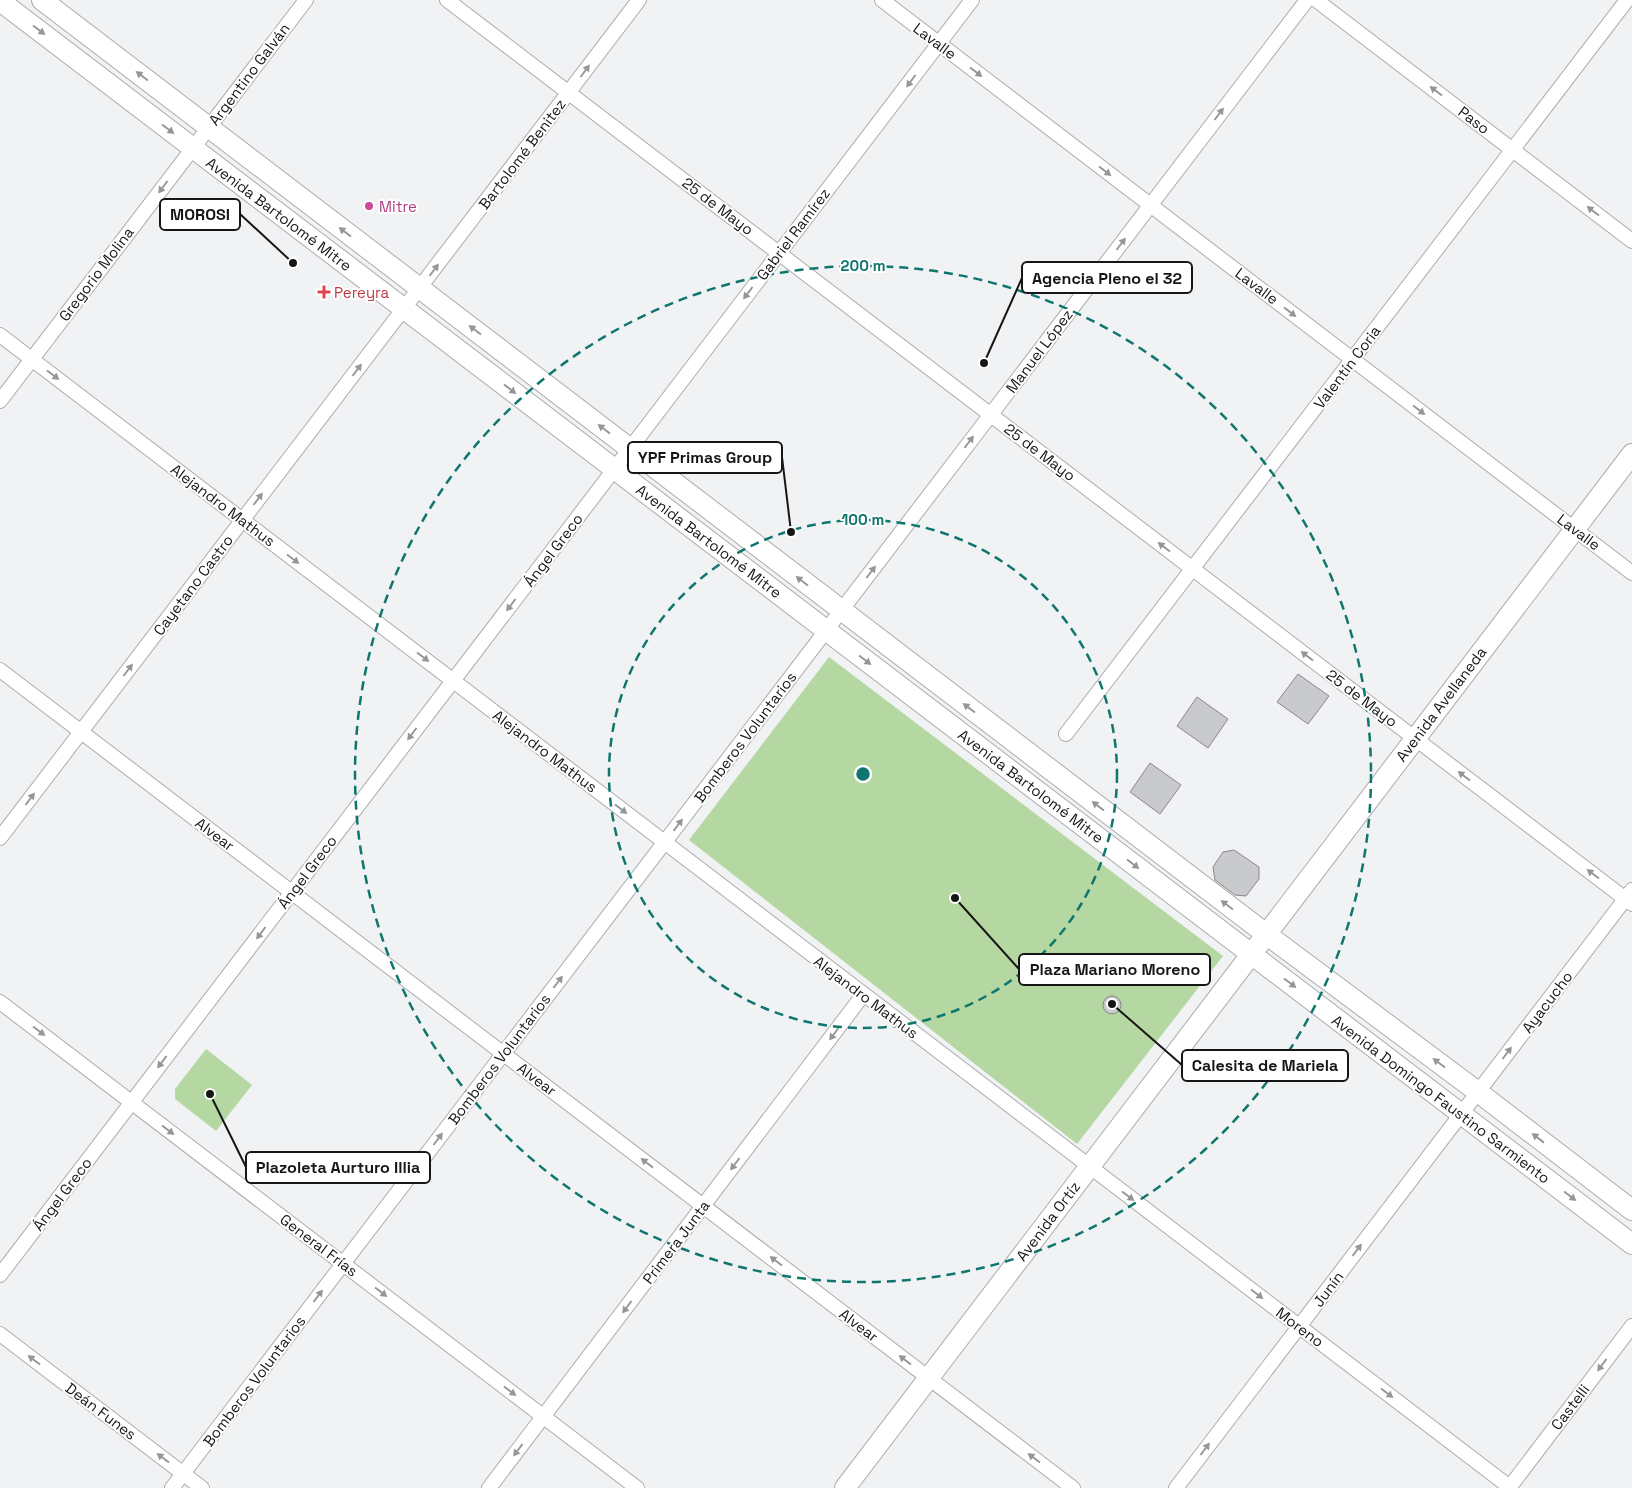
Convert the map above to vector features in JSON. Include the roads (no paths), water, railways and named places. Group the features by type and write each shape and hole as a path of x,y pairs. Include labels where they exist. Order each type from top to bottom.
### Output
{"main road":[{"name":"Avenida Bartolomé Mitre","path":"42,0 1266,934"},
{"name":"Avenida Bartolomé Mitre","path":"0,1 1251,954"},
{"name":"Avenida Avellaneda","path":"1251,954 1632,454"},
{"name":"Avenida Domingo Faustino Sarmiento","path":"1266,934 1632,1210"},
{"name":"Avenida Domingo Faustino Sarmiento","path":"1251,954 1632,1244"},
{"name":"Avenida Ortíz","path":"845,1488 1251,954"}],"street":[{"name":"Argentino Galván","path":"193,148 306,0"},
{"name":"25 de Mayo","path":"447,0 1415,738 1630,897"},
{"name":"Bartolomé Benitez","path":"404,308 639,0"},
{"name":"Lavalle","path":"882,0 1632,572"},
{"name":"Gabriel Ramírez","path":"614,469 972,0"},
{"name":"Manuel López","path":"826,630 1307,0"},
{"name":"Paso","path":"1316,0 1632,240"},
{"name":"Valentín Coria","path":"1066,734 1627,0"},
{"name":"Gregorio Molina","path":"0,401 193,148"},
{"name":"Cayetano Castro","path":"0,838 404,308"},
{"name":"Alejandro Mathus","path":"0,335 665,842 863,996 1090,1166"},
{"name":"Ángel Greco","path":"0,1275 614,469"},
{"name":"Bomberos Voluntarios","path":"172,1488 826,630"},
{"name":"Alvear","path":"0,670 1073,1488"},
{"name":"Ayacucho","path":"1461,1114 1630,897"},
{"name":"Primera Junta","path":"489,1488 863,996"},
{"name":"General Frías","path":"0,1002 637,1488"},
{"name":"Junín","path":"1176,1488 1461,1114"},
{"name":"Moreno","path":"1090,1166 1510,1488"},
{"name":"Castelli","path":"1510,1488 1632,1326"},
{"name":"Deán Funes","path":"0,1334 202,1488"}],"place":[{"name":"Mitre","path":"369,206"},
{"name":"MOROSI","path":"293,263"},
{"name":"Pereyra","path":"324,292"},
{"name":"Agencia Pleno el 32","path":"984,363"},
{"name":"YPF Primas Group","path":"791,532"},
{"name":"Plaza Mariano Moreno","path":"955,898"},
{"name":"Calesita de Mariela","path":"1112,1004"},
{"name":"Plazoleta Aurturo Illia","path":"210,1094"}]}
